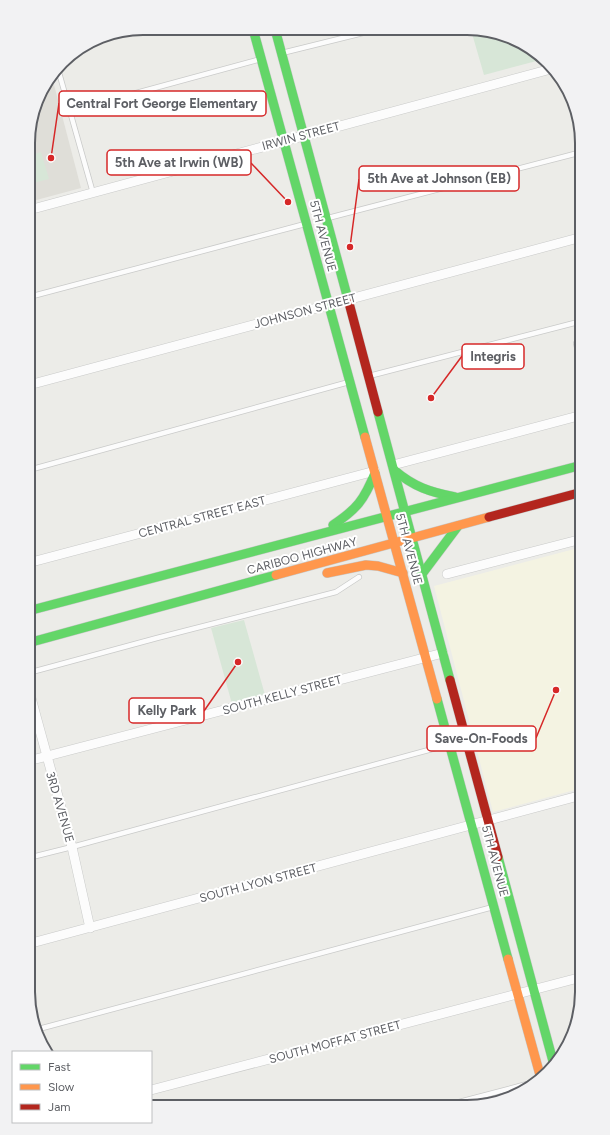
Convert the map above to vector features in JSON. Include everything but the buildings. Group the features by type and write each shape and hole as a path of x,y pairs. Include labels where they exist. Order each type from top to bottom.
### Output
{"main road":[{"name":"5TH AVENUE","path":"255,35 539,1072"},
{"name":"5TH AVENUE","path":"277,35 405,512 412,527 412,538 552,1059"},
{"name":"CARIBOO HIGHWAY","path":"35,609 575,467"},
{"path":"393,468 406,482 420,489 459,498"},
{"path":"317,534 351,514 361,504 367,495 375,472"},
{"name":"CARIBOO HIGHWAY","path":"35,641 575,494"},
{"path":"422,574 458,526"},
{"path":"395,543 400,533 412,527"},
{"path":"321,574 366,565 378,566 403,573"},
{"path":"151,609 233,596"}],"street":[{"name":"IRWIN STREET","path":"35,208 546,70"},
{"name":"JOHNSON STREET","path":"35,383 575,239"},
{"path":"393,468 575,417"},
{"name":"CENTRAL STREET EAST","path":"35,561 375,472"},
{"path":"447,574 575,541"},
{"name":"SOUTH KELLY STREET","path":"35,759 443,653"},
{"name":"3RD AVENUE","path":"35,714 72,848 90,928"},
{"name":"SOUTH LYON STREET","path":"35,942 575,797"},
{"name":"SOUTH MOFFAT STREET","path":"152,1090 575,979"}],"lane":[{"path":"282,53 359,35"},
{"path":"70,111 262,58"},
{"path":"60,75 92,193"},
{"path":"326,218 575,154"},
{"path":"35,295 307,223"},
{"path":"369,376 575,323"},
{"path":"35,468 350,381"},
{"path":"35,671 336,592 359,577"},
{"path":"35,856 72,848 449,744"},
{"path":"41,1028 495,907"},
{"path":"466,1100 522,1085"}],"shaded area":[{"path":"473,35 488,37 515,46 537,61 484,75"},
{"path":"53,82 81,188 35,200 36,129 43,102"},
{"path":"41,152 49,179 35,182 35,154"},
{"path":"575,549 575,790 493,812 434,586"},
{"path":"244,620 265,695 232,704 211,628"}],"traffic: fast":[{"path":"255,35 365,437"},
{"path":"277,35 349,303"},
{"path":"378,412 450,680"},
{"path":"35,609 575,467"},
{"path":"394,470 415,485 455,497"},
{"path":"333,525 354,509 359,503 375,473"},
{"path":"422,574 458,526"},
{"path":"35,641 276,575"},
{"path":"437,699 508,959"},
{"path":"498,857 552,1059"}],"traffic: slow":[{"path":"365,437 437,699"},
{"path":"276,575 489,517"},
{"path":"327,573 366,565 378,566 403,573"},
{"path":"508,959 539,1072"}],"traffic: jam":[{"path":"349,303 378,412"},
{"path":"489,517 575,494"},
{"path":"450,680 498,857"}],"place":[{"name":"Central Fort George Elementary","path":"51,158"},
{"name":"5th Ave at Irwin (WB)","path":"288,202"},
{"name":"5th Ave at Johnson (EB)","path":"350,247"},
{"name":"Integris","path":"431,398"},
{"name":"Kelly Park","path":"238,662"},
{"name":"Save-On-Foods","path":"556,690"}]}
